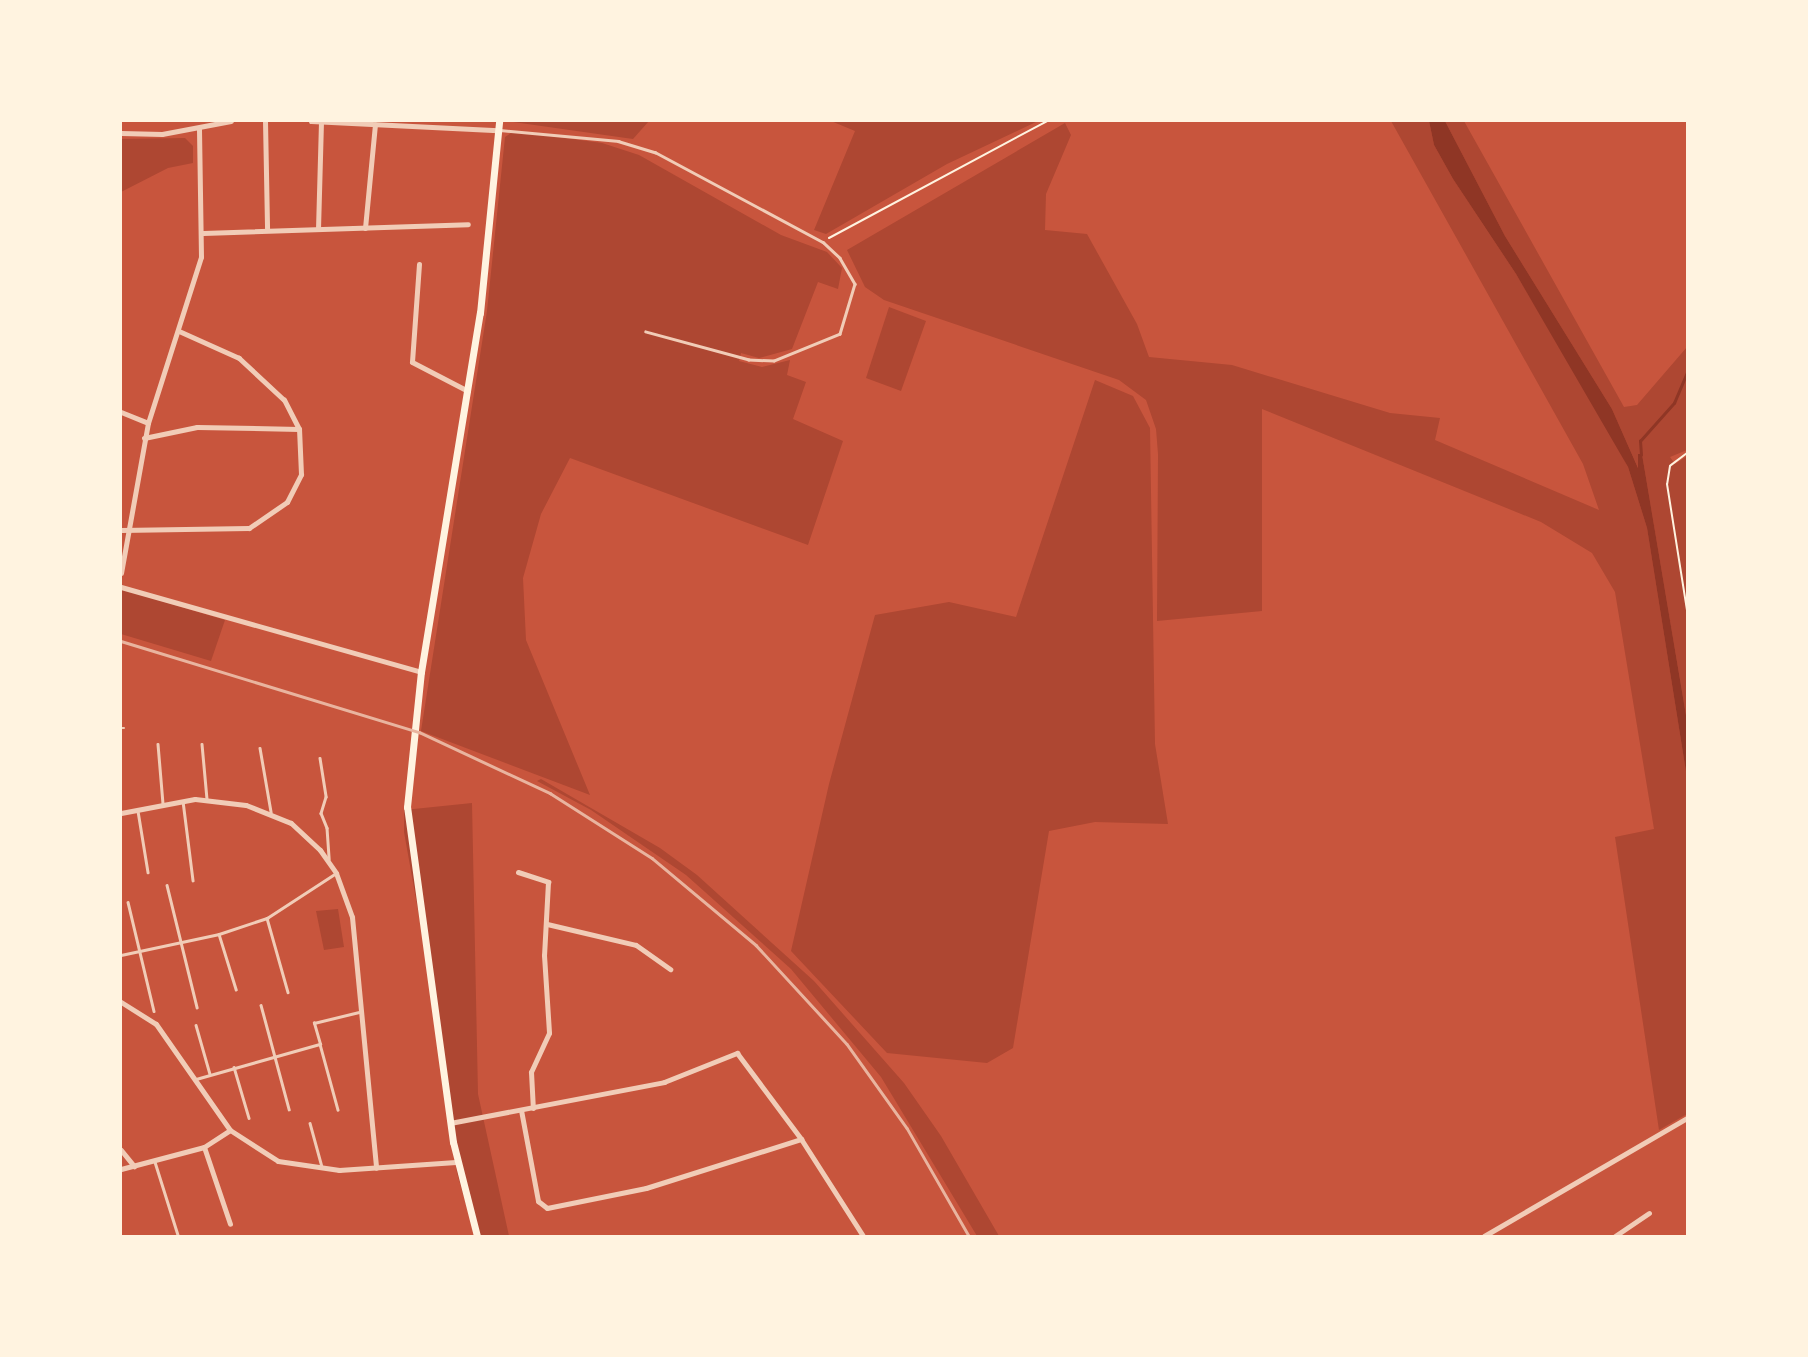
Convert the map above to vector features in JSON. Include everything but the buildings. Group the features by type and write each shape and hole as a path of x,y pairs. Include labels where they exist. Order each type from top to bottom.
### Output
{"main road":[{"path":"477,1236 456,1162 434,979 407,828 409,758 468,391 499,121"}],"street":[{"path":"121,133 162,134 230,121"},
{"path":"265,121 267,230"},
{"path":"311,121 498,131"},
{"path":"318,229 321,121"},
{"path":"429,121 429,128"},
{"path":"365,228 375,124"},
{"path":"121,573 124,530 144,438 197,276 203,233 199,128"},
{"path":"203,233 468,225"},
{"path":"419,264 412,362 468,391"},
{"path":"124,530 233,531 264,521 287,502 301,474 299,429 284,400 258,373 220,348 179,331"},
{"path":"121,412 148,423"},
{"path":"144,438 197,427 299,429"},
{"path":"121,587 421,672"},
{"path":"121,813 138,808 207,799 271,812 307,837 329,863 336,873 352,917 376,1168"},
{"path":"518,872 548,882 549,1033 532,1066 533,1108"},
{"path":"547,924 636,945 670,969"},
{"path":"121,1002 156,1024 230,1130 278,1161 322,1170 456,1162"},
{"path":"450,1123 664,1082 737,1053 801,1139 863,1236"},
{"path":"521,1110 538,1201 547,1208 646,1188 801,1139"},
{"path":"1484,1236 1687,1118"},
{"path":"121,1169 204,1147 230,1130"},
{"path":"204,1147 230,1224"},
{"path":"121,1150 134,1166"},
{"path":"1615,1236 1649,1213"}],"lane":[{"path":"498,131 521,129 634,144 823,242 850,271 855,293 840,334 821,345 761,362 646,332"},
{"path":"159,744 163,804"},
{"path":"202,744 207,799"},
{"path":"260,748 271,812"},
{"path":"320,758 326,797 321,813 327,828 329,863"},
{"path":"183,801 193,880"},
{"path":"138,808 148,872"},
{"path":"121,955 219,934 267,918 336,873"},
{"path":"167,885 178,943 197,1007"},
{"path":"128,902 137,951 154,1011"},
{"path":"267,918 288,992"},
{"path":"219,934 236,989"},
{"path":"261,1005 289,1109"},
{"path":"338,1110 314,1023 362,1011"},
{"path":"197,1025 210,1073"},
{"path":"195,1079 320,1044"},
{"path":"234,1068 249,1118"},
{"path":"310,1123 322,1170"},
{"path":"155,1162 178,1235"}],"path":[{"path":"823,242 1047,121"},
{"path":"1687,453 1670,466 1667,484 1687,610"}],"shaded area":[{"path":"507,121 649,121 633,139"},
{"path":"831,121 1038,121 947,164 826,234 814,230 855,131"},
{"path":"1391,121 1429,121 1434,145 1453,179 1516,274 1605,423 1628,467 1647,528 1687,778 1687,1114 1659,1130 1615,837 1654,829 1615,592 1592,553 1541,522 1262,409 1262,611 1157,621 1158,454 1156,429 1146,400 1119,380 884,300 865,287 847,250 1065,123 1071,135 1046,194 1045,230 1087,234 1137,324 1149,357 1232,365 1390,413 1440,418 1435,440 1599,510 1583,464"},
{"path":"1429,121 1445,121 1505,236 1612,409 1638,468 1638,454 1642,454 1687,721 1687,778 1647,528 1628,467 1516,274 1453,179 1434,145"},
{"path":"1445,121 1464,121 1624,407 1637,405 1687,347 1687,450 1670,457 1675,464 1687,456 1687,721 1642,454 1638,454 1639,470 1612,409 1505,236"},
{"path":"514,131 602,143 639,155 781,235 827,252 842,268 838,289 818,282 792,349 759,358 741,353 739,361 762,367 790,360 787,375 806,382 793,419 843,441 808,545 570,458 541,514 523,578 526,640 590,795 421,731 487,311 505,137"},
{"path":"185,138 193,146 193,163 168,168 121,192 121,139"},
{"path":"889,307 926,321 901,391 866,378"},
{"path":"1095,380 1133,396 1150,428 1155,744 1168,824 1095,822 1049,831 1013,1048 987,1063 887,1053 791,951 829,784 875,615 949,602 1016,617"},
{"path":"121,589 225,620 211,661 121,634"},
{"path":"541,779 660,848 697,875 814,981 904,1083 941,1136 999,1236 977,1236 881,1077 791,969 686,875 591,810 537,781"},
{"path":"472,803 478,1094 509,1236 475,1236 457,1173 432,989 404,832 404,810"},
{"path":"338,909 344,947 324,950 316,911"}],"waterway":[{"path":"1641,455 1640,441 1674,403 1687,373"}],"railway":[{"path":"121,641 419,732 550,793 652,858 756,945 847,1044 907,1128 969,1236"}]}
